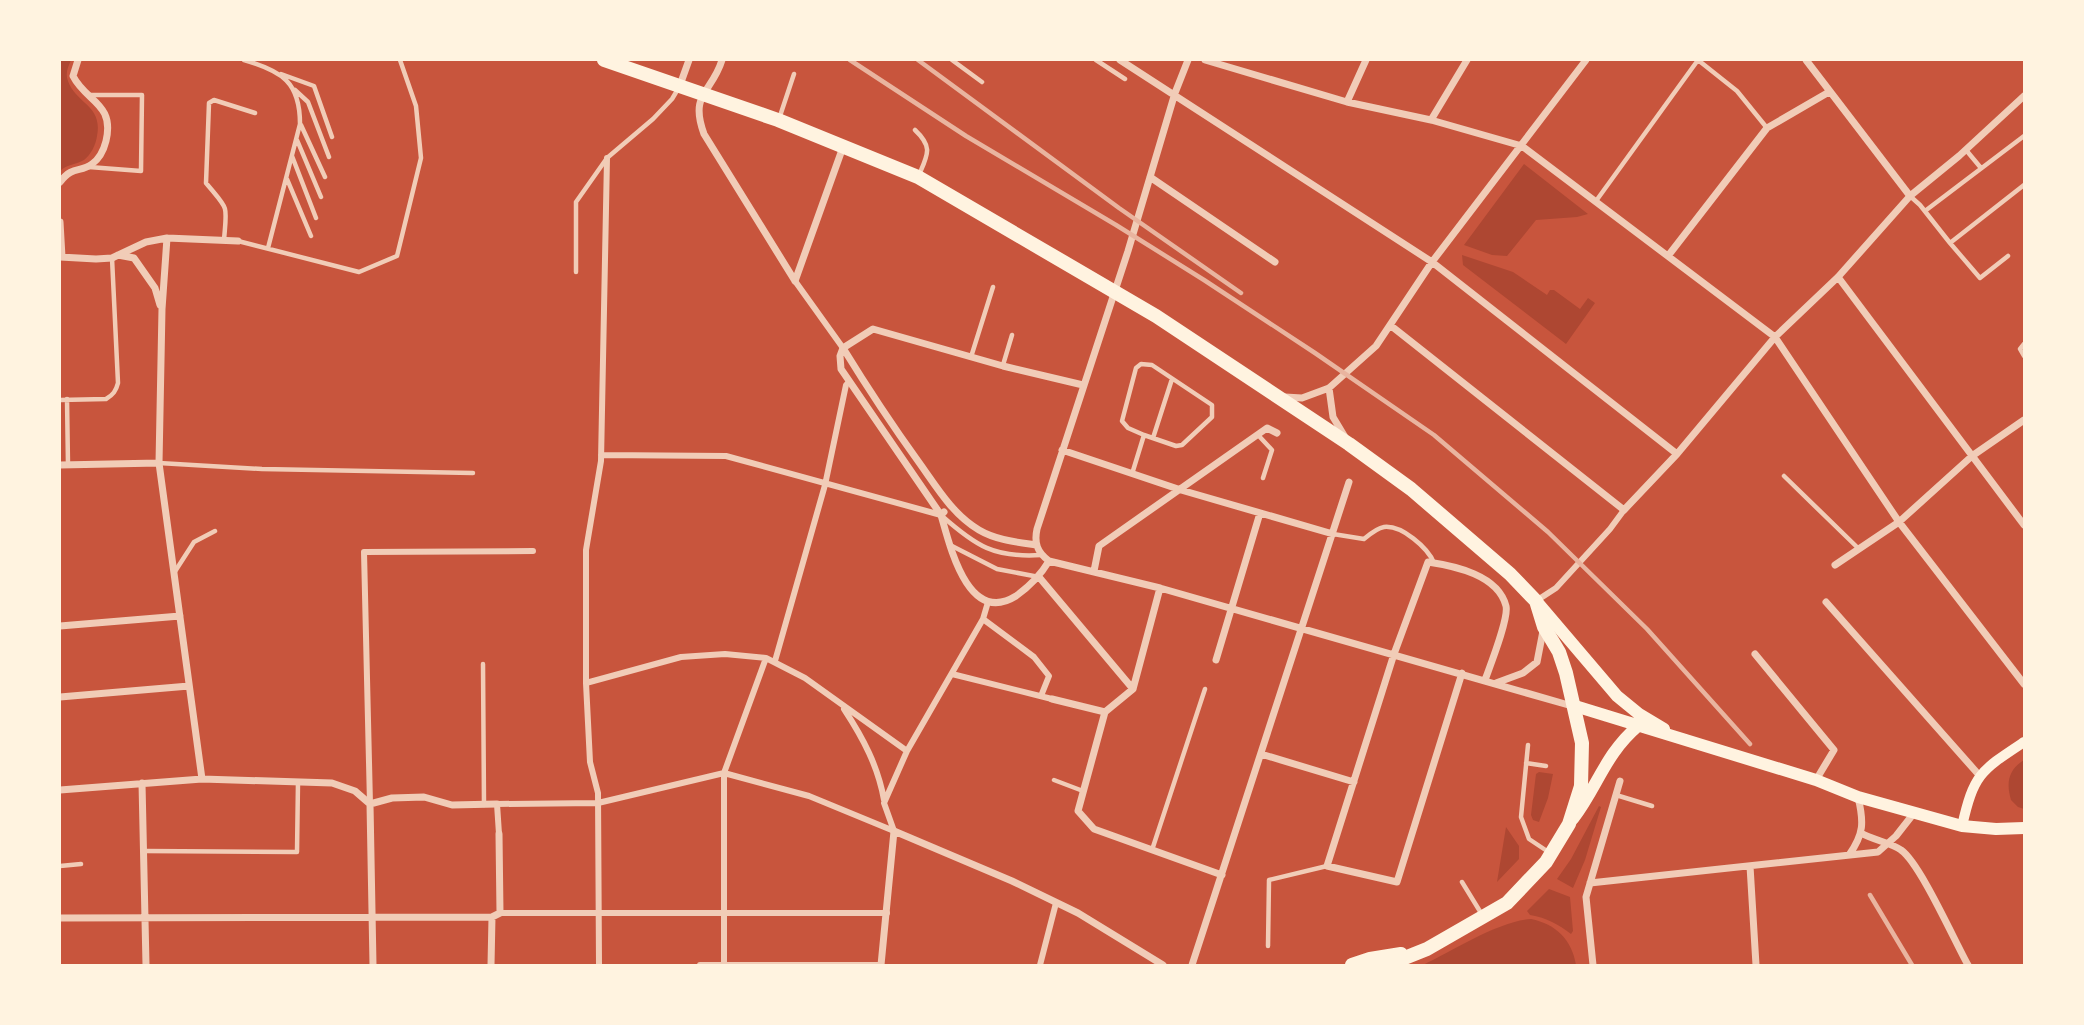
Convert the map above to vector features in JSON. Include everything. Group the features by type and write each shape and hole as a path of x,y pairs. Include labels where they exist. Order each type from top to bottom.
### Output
{"highway":[{"path":"604,60 779,120 918,177 1156,316 1349,444 1411,489 1510,574 1535,601 1544,626 1559,652 1575,706 1583,761 1581,786 1569,824 1551,854 1507,903 1427,949 1387,965"},
{"path":"1352,965 1370,959 1427,949"}],"main road":[{"path":"1535,601 1617,696 1639,714 1679,738"},
{"path":"1575,706 1914,813 1962,826 2025,828"},
{"path":"1569,824 1589,798 1605,763 1638,726"},
{"path":"1962,826 1969,796 1979,775 2025,742"}],"street":[{"path":"60,181 76,168 87,167 95,162 101,154 107,133 107,120 98,102 78,85 73,76 78,60"},
{"path":"680,85 689,60"},
{"path":"722,60 697,108 704,134 795,281 844,348 883,411 951,507 966,521 987,534 1036,545"},
{"path":"1120,60 1175,93 1432,262 1677,454"},
{"path":"1188,60 1175,93 1128,251 1037,529 1036,545 1041,555 1049,561 1160,588 1575,706"},
{"path":"1205,60 1347,102 1431,120 1522,146 1776,337 1899,522 2025,684"},
{"path":"1347,102 1366,60"},
{"path":"1431,120 1467,60"},
{"path":"1278,397 1303,398 1329,388 1376,346 1432,262 1586,60"},
{"path":"1806,60 1910,197"},
{"path":"1668,256 1767,128 1829,92"},
{"path":"1535,601 1556,588 1677,454 1776,337 1838,277 1910,197 2025,96"},
{"path":"795,281 844,146"},
{"path":"599,965 598,793 590,762 586,683 586,550 601,455 607,158"},
{"path":"1150,177 1275,262"},
{"path":"60,222 61,257 134,258 155,288 162,309"},
{"path":"167,238 162,309 159,463 202,779"},
{"path":"115,256 146,242 167,238 238,241"},
{"path":"1838,277 2025,525"},
{"path":"1390,325 1624,510"},
{"path":"1049,561 1039,577 1002,603 988,602 974,594 954,559 941,515 849,382 841,369 840,356 844,348 873,329 1003,366 1083,385"},
{"path":"775,661 825,485 846,385 849,382"},
{"path":"1329,388 1333,417 1349,444"},
{"path":"1835,565 1899,522 1972,456 2025,420"},
{"path":"1094,571 1099,546 1267,428 1277,433"},
{"path":"1062,450 1181,490 1333,534"},
{"path":"601,455 726,456 941,515"},
{"path":"64,465 159,463"},
{"path":"1192,965 1349,482"},
{"path":"941,515 951,507"},
{"path":"1216,660 1260,513"},
{"path":"373,965 364,552 533,551"},
{"path":"1462,673 1397,882 1327,866 1394,654 1431,563 1480,575 1496,587 1506,607 1504,622 1485,680"},
{"path":"1039,577 1133,690"},
{"path":"1160,588 1133,690 1105,712 1079,811 1094,829 1222,875"},
{"path":"884,803 907,751 983,620 988,602"},
{"path":"1826,602 1979,775"},
{"path":"60,626 180,616"},
{"path":"983,620 1034,657 1049,676 1041,696"},
{"path":"1495,683 1524,673 1537,663 1544,626"},
{"path":"586,683 681,657 725,654 766,658 805,678 907,751"},
{"path":"1755,654 1834,750 1816,780"},
{"path":"724,965 724,774 766,658"},
{"path":"952,674 1105,712"},
{"path":"60,697 190,687"},
{"path":"699,965 881,965 894,831 884,803 880,779 864,740 841,704"},
{"path":"1261,754 1353,782"},
{"path":"370,804 392,798 424,797 452,805 598,803 724,774 809,796 1012,881 1077,913 1163,965"},
{"path":"60,790 202,779 332,783 355,791 370,804"},
{"path":"1593,965 1586,897 1620,781"},
{"path":"142,783 146,965"},
{"path":"1849,855 1858,842 1864,820 1858,797"},
{"path":"497,804 500,913"},
{"path":"1590,883 1878,852 1914,813"},
{"path":"1860,832 1875,841 1902,850 1919,874 1968,965"},
{"path":"1750,866 1756,965"},
{"path":"1040,965 1056,902"},
{"path":"60,918 372,918 492,917 500,913 887,912"},
{"path":"491,965 492,917"}],"lane":[{"path":"244,60 314,86 332,137"},
{"path":"238,241 359,272 397,257 421,158 416,106 400,60"},
{"path":"952,60 982,82"},
{"path":"1096,60 1125,79"},
{"path":"1596,201 1697,60 1737,91 1767,128"},
{"path":"280,73 308,102 329,157"},
{"path":"779,120 794,74"},
{"path":"576,272 576,202 607,158 659,114 673,99 680,85"},
{"path":"268,248 300,124 300,104 292,87"},
{"path":"87,167 141,171 142,95 90,95"},
{"path":"224,240 227,210 222,199 206,183 209,103 214,100 255,113"},
{"path":"300,124 325,177"},
{"path":"915,130 925,139 929,153 918,177"},
{"path":"1925,212 2025,136"},
{"path":"296,138 321,197"},
{"path":"1966,150 1982,168"},
{"path":"292,155 316,218"},
{"path":"286,177 311,236"},
{"path":"1950,243 2025,185"},
{"path":"1910,197 1980,278 2008,256"},
{"path":"60,400 106,399 112,396 118,383 115,256"},
{"path":"971,357 993,287"},
{"path":"1003,366 1012,335"},
{"path":"2025,344 2020,349 2025,356"},
{"path":"1146,364 1212,405 1212,417 1182,445 1176,446 1144,435 1128,428 1122,421 1136,368 1146,364"},
{"path":"1153,438 1172,378"},
{"path":"64,465 67,400"},
{"path":"1132,474 1144,435"},
{"path":"1257,435 1272,450 1263,478"},
{"path":"159,463 262,469 473,473"},
{"path":"1784,476 1859,549"},
{"path":"941,515 969,540 983,547 1002,554 1041,555"},
{"path":"1333,534 1364,539 1382,527 1390,528 1422,544 1431,563"},
{"path":"174,574 194,542 215,531"},
{"path":"950,545 997,569 1039,577"},
{"path":"483,664 484,806"},
{"path":"1152,850 1205,689"},
{"path":"1528,745 1521,817 1529,839 1551,854"},
{"path":"1526,763 1546,766"},
{"path":"1054,780 1084,792"},
{"path":"144,851 297,852 298,782"},
{"path":"1616,794 1652,806"},
{"path":"60,866 81,864"},
{"path":"1268,946 1269,880 1327,866"},
{"path":"1462,882 1484,916"}],"shaded area":[{"path":"60,60 71,60 67,73 68,81 93,111 98,126 96,142 89,155 60,171"},
{"path":"1524,164 1588,214 1536,220 1507,256 1492,255 1464,245"},
{"path":"1462,255 1513,272 1547,295 1550,290 1554,290 1580,309 1588,298 1595,303 1566,344 1463,265"},
{"path":"2024,760 2024,809 2011,800 2009,788 2012,773"},
{"path":"1536,774 1553,774 1539,822 1533,820 1531,815"},
{"path":"1599,806 1601,807 1585,860 1573,888 1557,879 1571,859"},
{"path":"1506,827 1519,846 1519,859 1497,882"},
{"path":"1549,889 1570,897 1571,934 1552,922 1530,915 1527,911"},
{"path":"1531,919 1548,925 1561,934 1571,948 1576,965 1423,965 1490,931"}],"railway":[{"path":"850,60 966,136 1204,280 1434,435 1548,532 1647,629 1750,744"},
{"path":"918,60 1119,208 1241,293"},
{"path":"1870,895 1912,965"}]}
